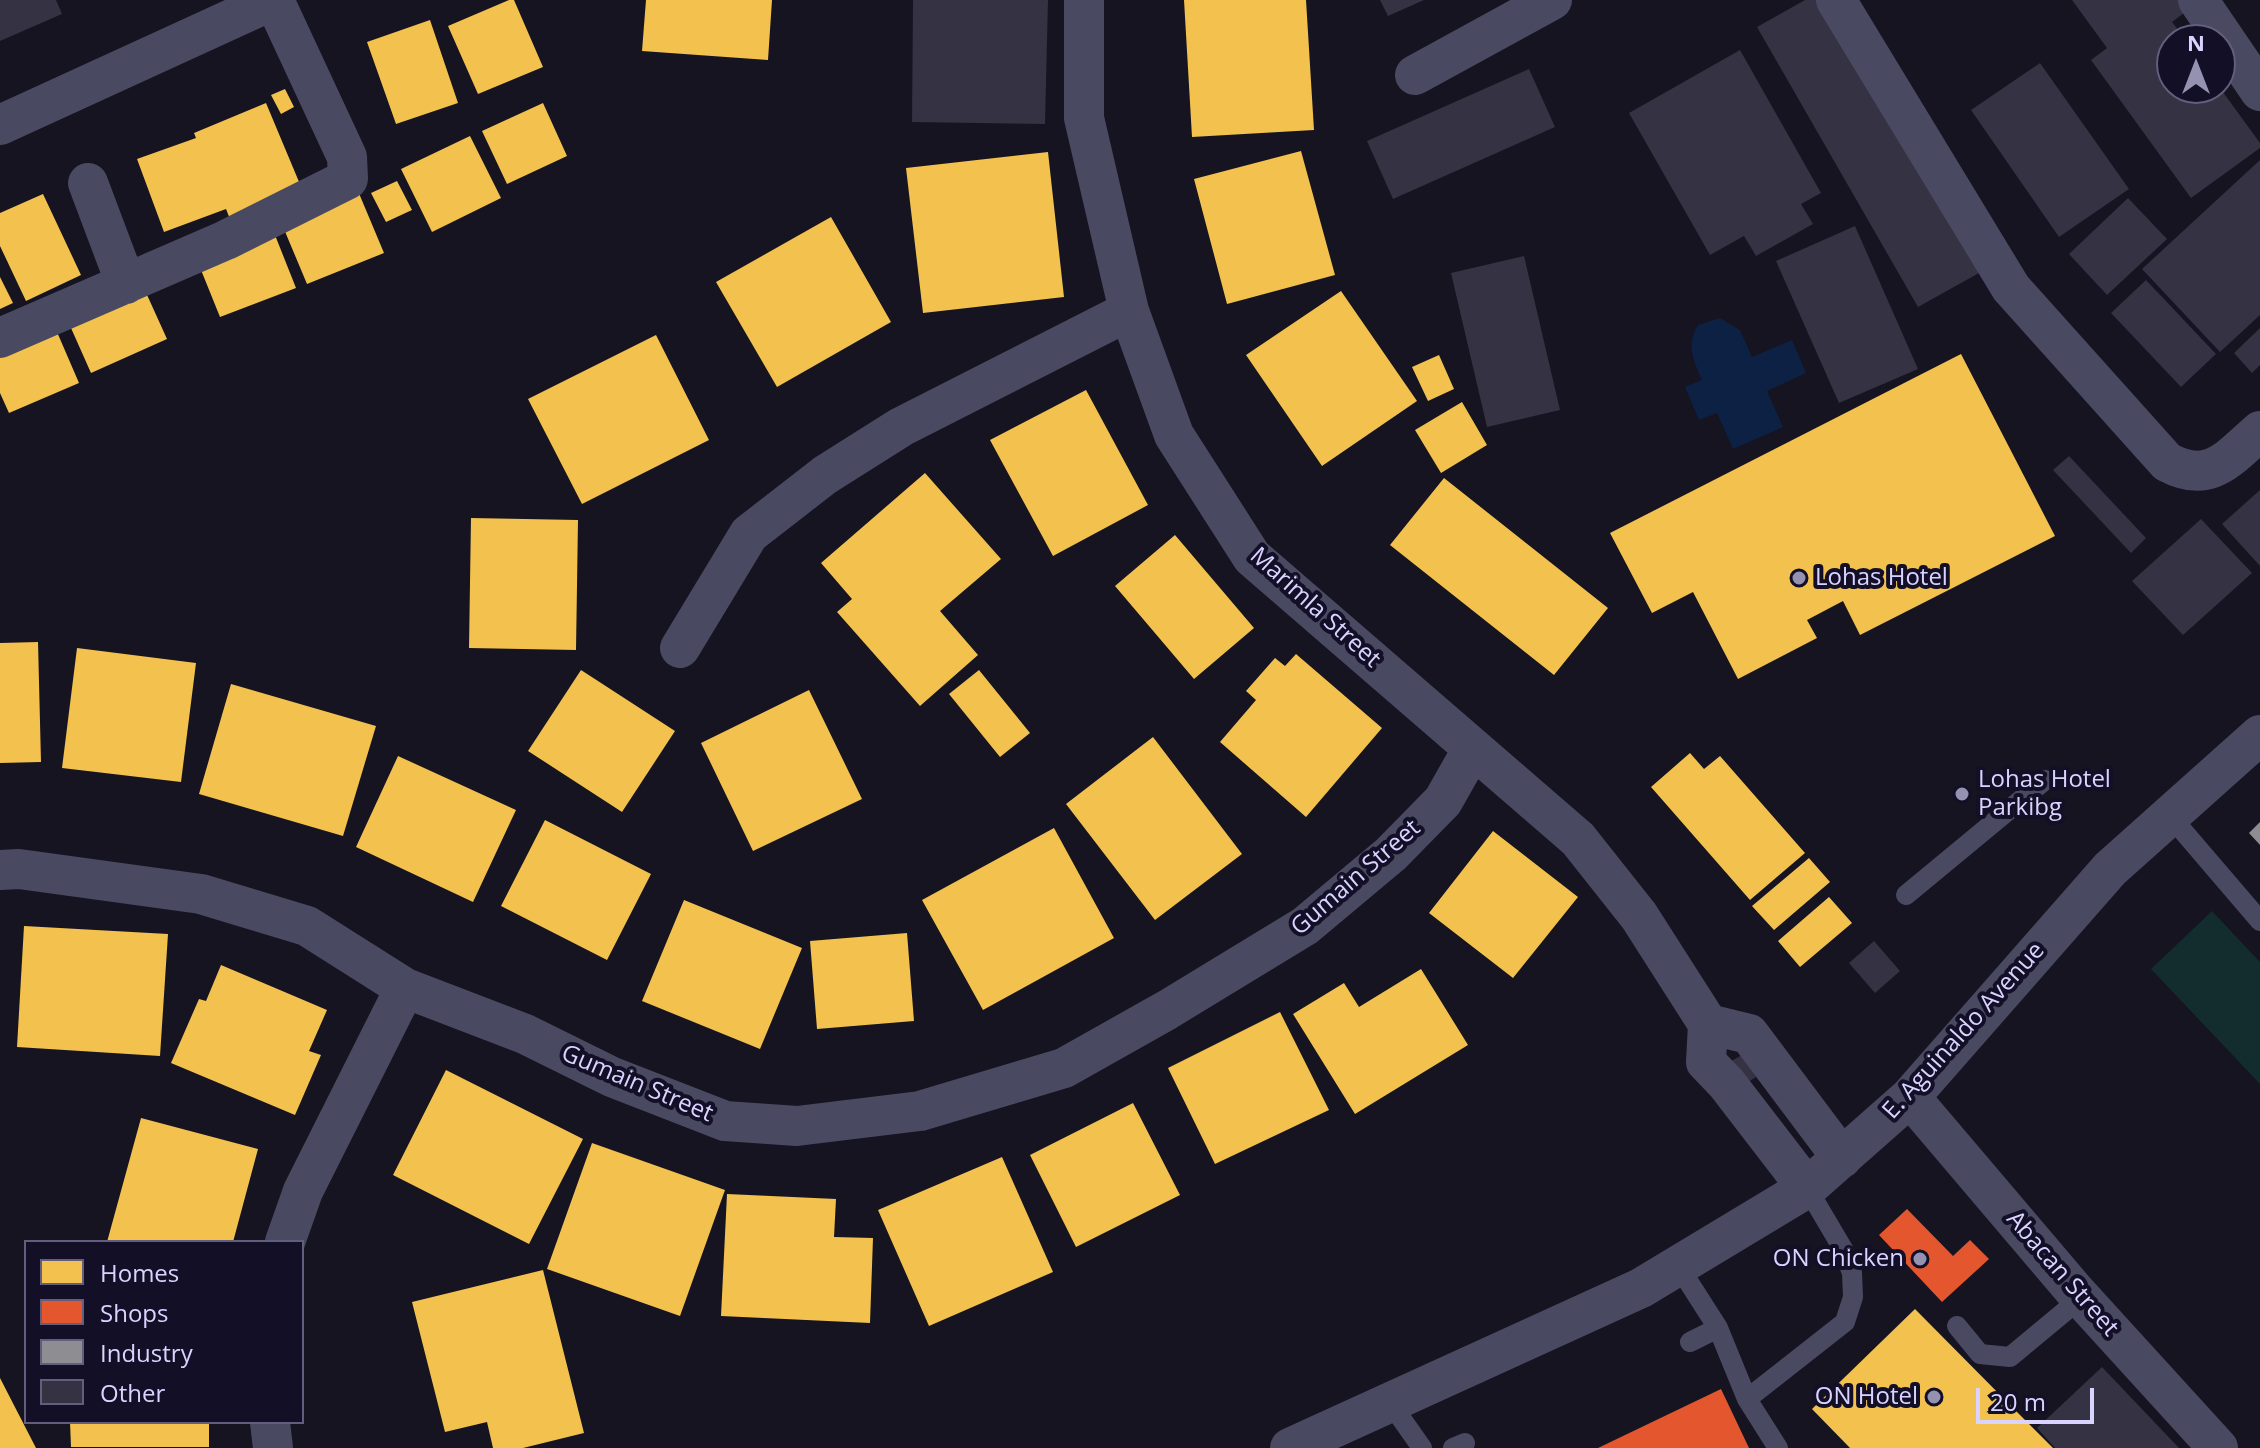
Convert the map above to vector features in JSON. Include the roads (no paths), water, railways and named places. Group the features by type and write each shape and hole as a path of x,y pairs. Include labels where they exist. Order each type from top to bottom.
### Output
{"street":[{"path":"0,125 274,0 347,157 348,179 226,240 0,338"},
{"name":"Marimla Street","path":"1084,0 1084,118 1129,311 1174,435 1252,557 1578,839 1639,916 1708,1024"},
{"path":"1415,75 1552,0"},
{"path":"1836,0 2011,288 2167,462 2185,472 2212,471 2260,431"},
{"path":"2198,0 2260,91"},
{"path":"88,183 126,284"},
{"path":"680,648 749,534 825,475 901,427 1129,311"},
{"name":"E. Aguinaldo Avenue","path":"1290,1448 1641,1288 1807,1188 1910,1097 2110,869 2260,735"},
{"name":"Gumain Street","path":"0,870 33,870 201,894 307,926 405,988 525,1034 612,1077 725,1121 797,1126 920,1111 1064,1068 1305,926 1391,854 1443,801 1473,748"},
{"path":"286,1240 303,1191 405,988"},
{"path":"1807,1188 1727,1084 1706,1062 1708,1024 1749,1034 1842,1158"},
{"name":"Abacan Street","path":"1910,1097 2081,1298 2218,1448"},
{"path":"270,1424 273,1448"}],"lane":[{"path":"1906,895 2045,780"},
{"path":"2171,817 2260,921"},
{"path":"1747,1399 1845,1322 1853,1297 1852,1273 1843,1249 1807,1188"},
{"path":"1679,1267 1718,1328 1747,1399 1778,1448"},
{"path":"1957,1326 1980,1354 2010,1357 2081,1298"},
{"path":"1690,1342 1718,1328"},
{"path":"1389,1401 1422,1448"}],"water":[{"path":"1720,318 1740,330 1752,357 1792,340 1806,373 1767,391 1783,427 1733,449 1717,413 1699,420 1685,387 1702,380 1694,359 1694,332 1698,325"}],"place":[{"name":"Lohas Hotel","path":"1799,578"},
{"name":"Lohas Hotel Parkibg","path":"1962,794"},
{"name":"ON Chicken","path":"1920,1259"},
{"name":"ON Hotel","path":"1934,1397"}]}
